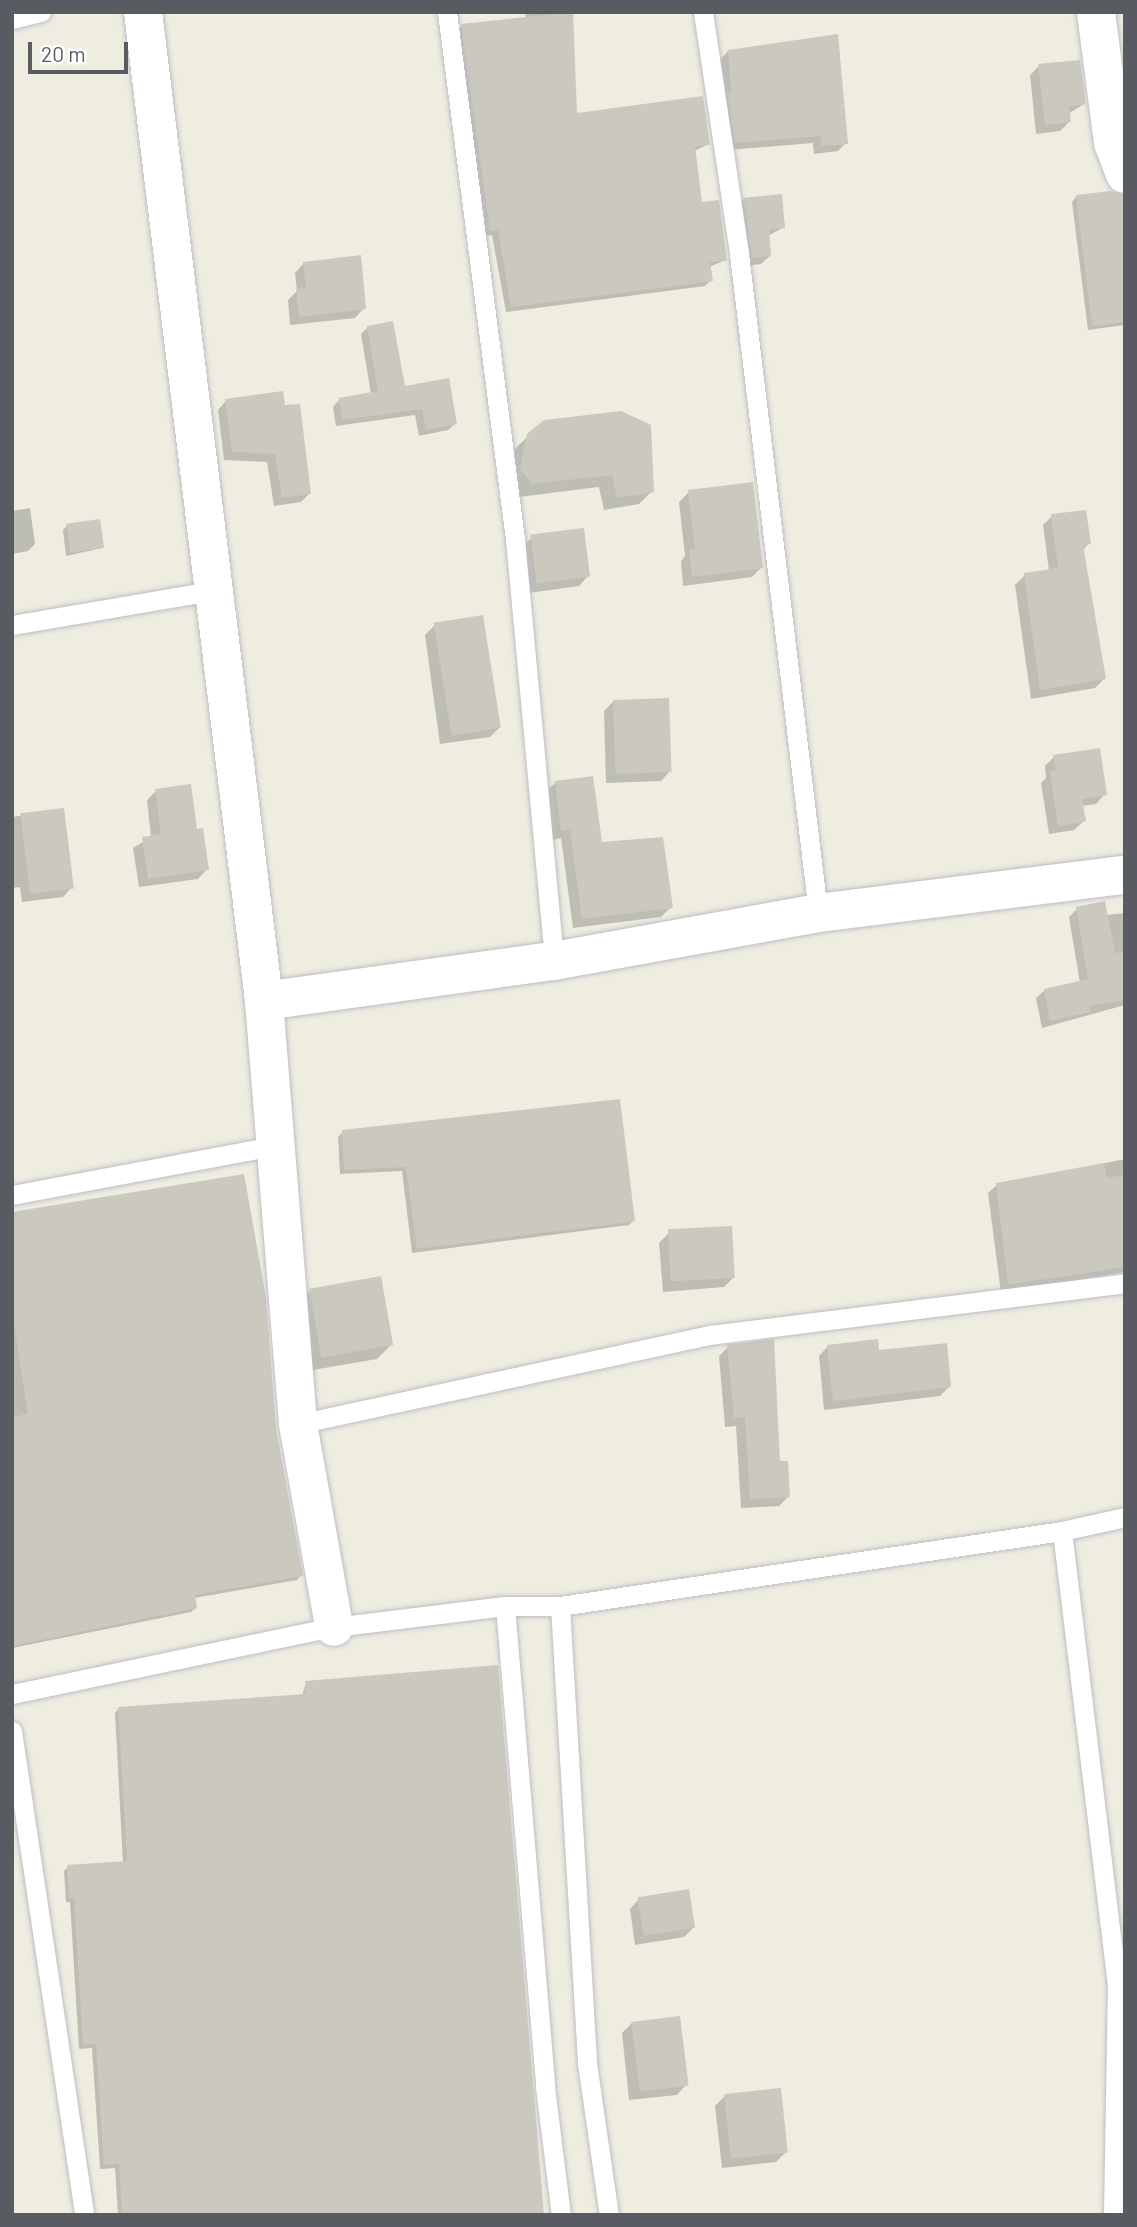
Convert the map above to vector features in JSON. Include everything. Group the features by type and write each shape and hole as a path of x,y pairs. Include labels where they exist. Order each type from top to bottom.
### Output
{"street":[{"path":"143,12 211,591 264,1001 298,1424 334,1627"},
{"path":"1096,12 1113,143 1125,174"},
{"path":"264,1001 554,961 818,913 1125,875"}],"lane":[{"path":"12,19 41,12"},
{"path":"447,12 515,539 554,961"},
{"path":"703,12 741,268 818,913"},
{"path":"12,625 211,591"},
{"path":"12,1195 275,1146"},
{"path":"298,1424 710,1335 1125,1283"},
{"path":"12,1694 334,1627 505,1606 559,1606 1062,1531 1125,1517"},
{"path":"1062,1531 1117,1985 1113,2215"},
{"path":"505,1606 545,2087 561,2215"},
{"path":"559,1606 587,2063 609,2215"},
{"path":"12,1731 84,2215"}],"building":[{"path":"573,12 577,113 703,96 710,145 695,146 702,202 719,200 727,261 710,262 713,281 511,307 498,230 490,231 461,24"},
{"path":"838,34 848,144 821,146 821,136 735,143 727,93 731,92 728,50"},
{"path":"1080,60 1086,104 1069,106 1071,122 1045,125 1038,64"},
{"path":"1111,191 1125,195 1125,322 1092,326 1076,195"},
{"path":"782,194 785,228 769,229 771,256 752,258 743,198"},
{"path":"361,255 366,309 299,317 296,289 306,288 303,262"},
{"path":"393,321 405,386 449,378 457,424 426,430 422,409 342,420 339,398 378,391 367,326"},
{"path":"283,391 285,405 300,404 311,494 282,498 275,454 232,452 225,399"},
{"path":"621,411 651,425 654,492 617,498 612,475 532,484 520,469 527,434 544,420"},
{"path":"753,482 763,568 692,577 689,549 695,549 688,490"},
{"path":"1086,510 1091,544 1083,545 1106,679 1040,690 1024,573 1058,568 1051,514"},
{"path":"100,519 104,548 70,552 66,524"},
{"path":"584,528 590,577 536,583 530,535"},
{"path":"483,615 501,728 451,735 434,623"},
{"path":"669,698 672,772 616,774 613,700"},
{"path":"1100,748 1107,795 1082,799 1086,821 1058,826 1050,772 1056,770 1053,755"},
{"path":"593,776 602,842 663,837 673,908 582,919 570,830 561,831 555,781"},
{"path":"191,784 197,829 203,828 209,870 148,879 142,837 161,834 155,789"},
{"path":"64,808 74,888 30,894 20,813"},
{"path":"1105,901 1115,953 1125,952 1125,1000 1089,1006 1091,1012 1050,1021 1044,989 1088,979 1076,907"},
{"path":"620,1099 635,1221 417,1249 406,1167 344,1170 342,1130"},
{"path":"1104,1163 1107,1178 1125,1175 1125,1267 1008,1285 996,1183"},
{"path":"244,1174 266,1297 276,1428 303,1576 195,1595 197,1608 12,1646 12,1417 28,1414 12,1312 12,1212"},
{"path":"732,1226 735,1278 671,1281 668,1229"},
{"path":"381,1276 393,1345 321,1358 309,1289"},
{"path":"774,1339 780,1461 788,1461 790,1497 750,1499 745,1417 734,1418 727,1345"},
{"path":"878,1339 879,1350 947,1343 951,1387 833,1401 827,1345"},
{"path":"498,1665 544,2215 122,2215 119,2164 104,2165 96,2044 83,2045 74,1898 69,1899 67,1865 127,1861 118,1707 306,1694 305,1681"},
{"path":"689,1889 695,1928 644,1936 638,1897"},
{"path":"680,2016 689,2085 640,2091 631,2022"},
{"path":"781,2088 788,2153 731,2159 724,2094"}]}
